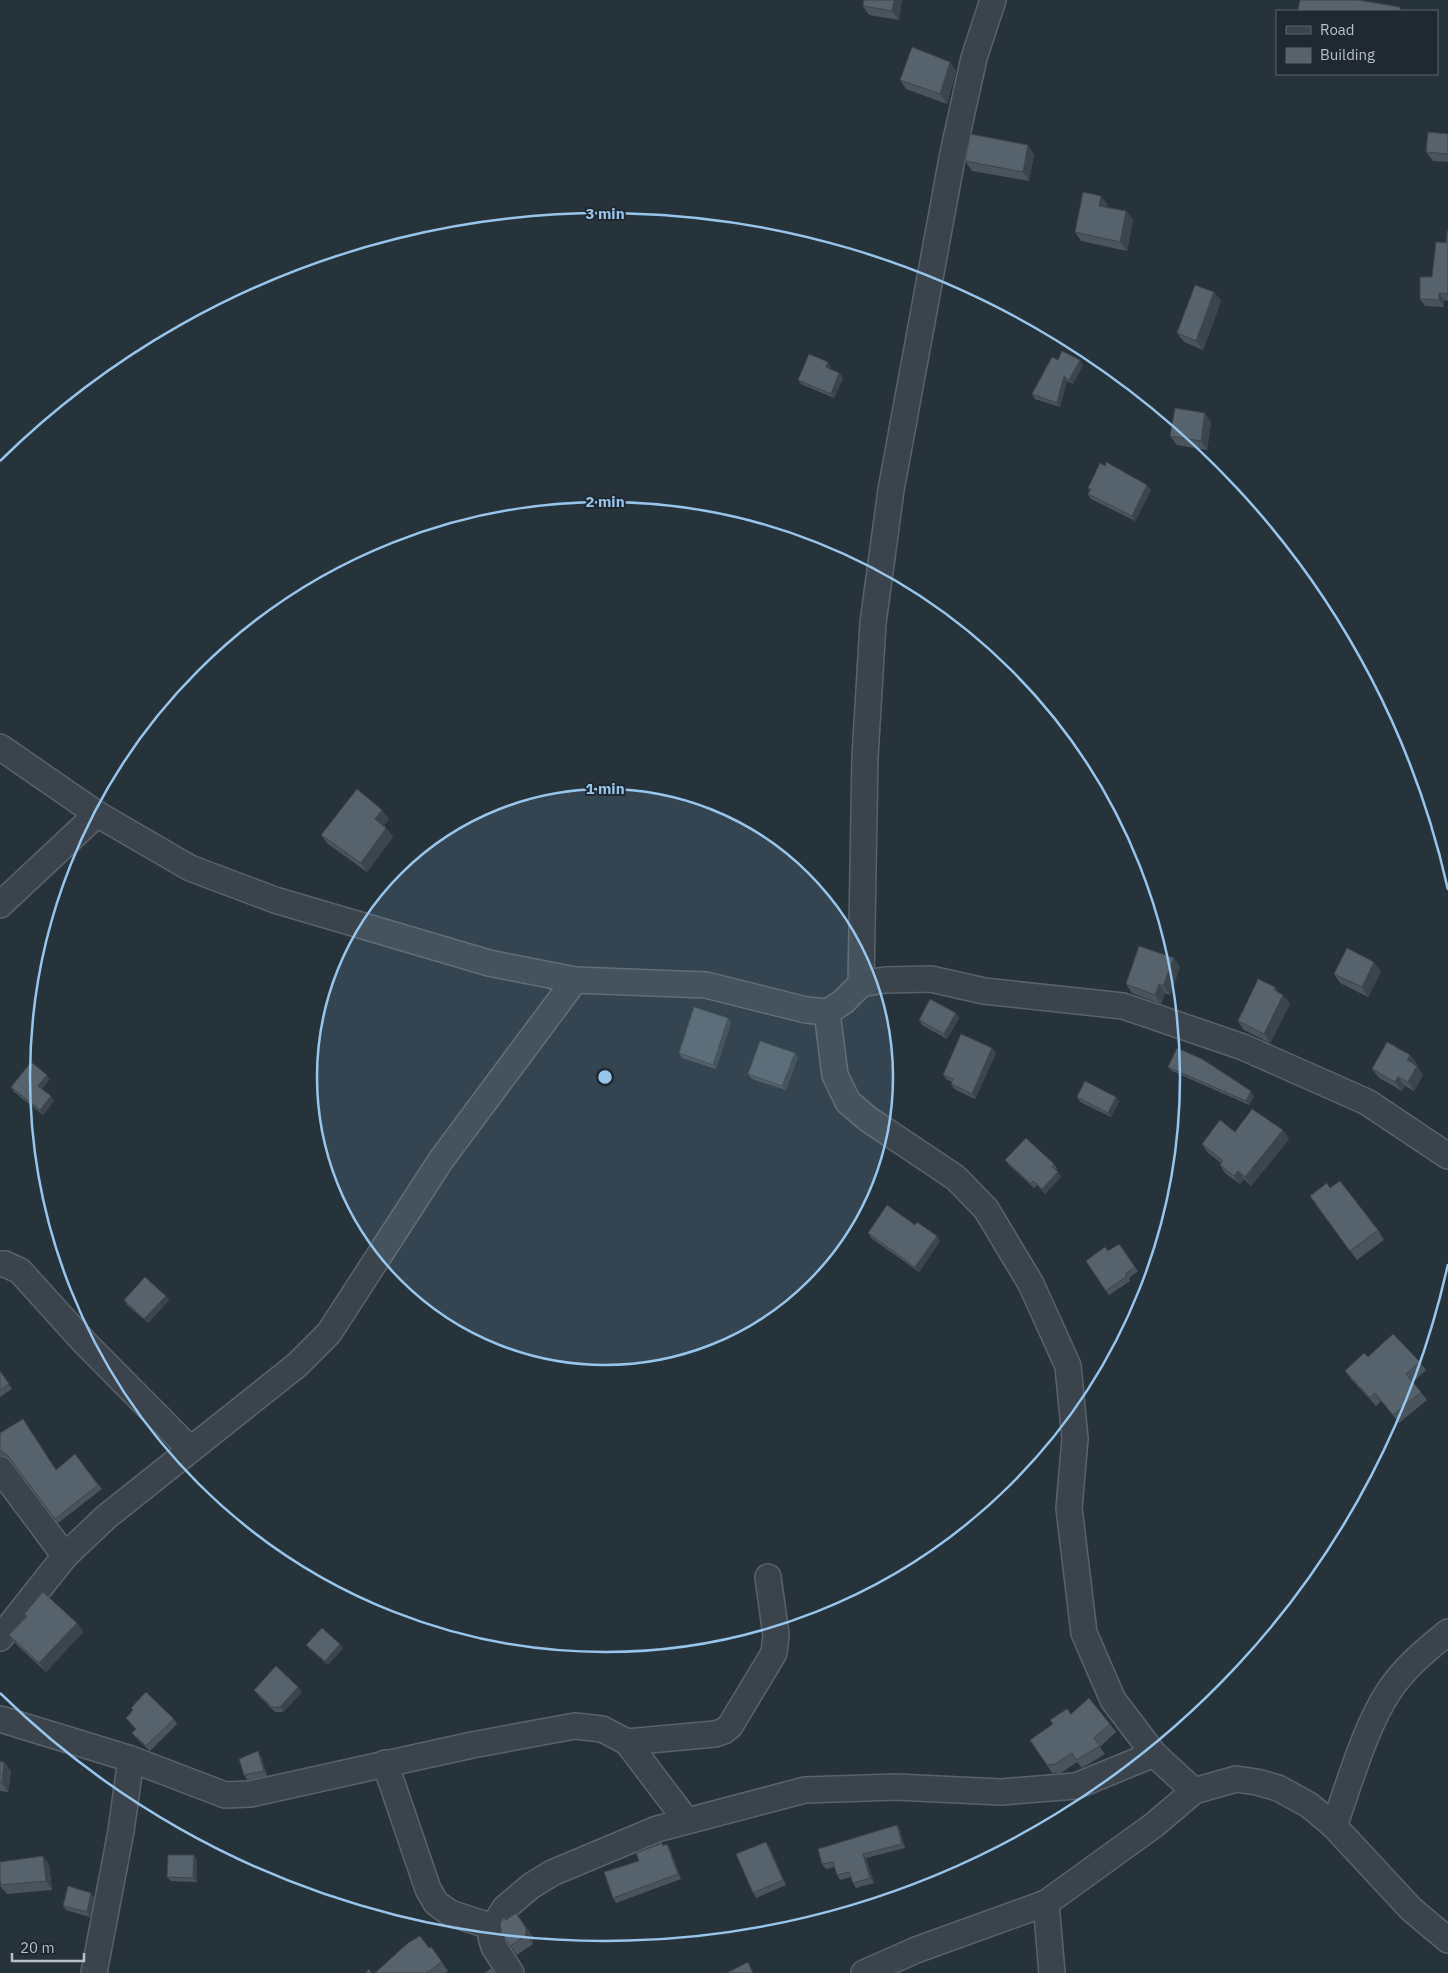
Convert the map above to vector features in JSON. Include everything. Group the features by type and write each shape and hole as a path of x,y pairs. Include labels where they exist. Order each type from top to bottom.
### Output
{"street":[{"path":"861,984 865,757 874,614 891,490 953,153 974,58 994,0"},
{"path":"0,747 97,814 190,868 275,900 489,963 575,980 706,985 806,1010 827,1012 843,1002 861,984 885,980 931,979 984,991 1123,1006 1243,1047 1367,1102 1448,1156"},
{"path":"0,905 97,814"},
{"path":"0,1638 65,1556 106,1518 297,1364 329,1333 441,1160 575,980"},
{"path":"827,1012 835,1075 848,1102 868,1120 956,1178 986,1209 1031,1284 1068,1366 1075,1439 1069,1508 1084,1633 1113,1700 1154,1754 1194,1791"},
{"path":"0,1264 5,1264 20,1271 86,1344 190,1449"},
{"path":"0,1469 65,1556"},
{"path":"627,1742 715,1734 730,1726 774,1653 776,1635 768,1577"},
{"path":"1334,1826 1368,1732 1388,1692 1418,1656 1448,1632"},
{"path":"0,1718 131,1759 225,1795 250,1794 385,1764 575,1726 602,1729 627,1742 686,1820"},
{"path":"511,1973 494,1947 491,1937 493,1927 505,1908 531,1886 552,1873 657,1829 805,1790 896,1787 1001,1792 1076,1786 1154,1754"},
{"path":"94,1973 121,1832 131,1759"},
{"path":"385,1764 428,1888 436,1903 450,1913 493,1927"},
{"path":"864,1973 916,1950 1046,1903 1154,1825 1194,1791 1236,1779 1278,1788 1309,1805 1334,1826 1412,1909 1448,1940"},
{"path":"1046,1903 1052,1973"}],"building":[{"path":"864,0 894,0 892,11 863,6"},
{"path":"1300,0 1358,0 1400,7 1400,10 1298,10"},
{"path":"912,47 950,62 940,94 900,80"},
{"path":"1428,132 1448,134 1448,154 1426,152"},
{"path":"970,134 1028,145 1023,172 965,161"},
{"path":"1083,192 1101,196 1099,206 1126,211 1120,242 1075,232"},
{"path":"1447,231 1448,294 1439,293 1439,300 1420,299 1420,277 1432,277 1436,242 1446,243"},
{"path":"1195,285 1214,292 1196,341 1177,333"},
{"path":"1062,351 1080,360 1069,380 1064,376 1057,403 1032,394 1052,357 1058,360"},
{"path":"809,354 828,362 826,367 839,373 831,394 798,380"},
{"path":"1175,408 1205,413 1201,441 1170,436"},
{"path":"1106,462 1147,485 1132,516 1088,494 1091,489 1088,488 1100,463 1105,466"},
{"path":"357,789 382,810 375,819 386,828 361,863 321,835"},
{"path":"1139,946 1174,958 1163,986 1159,984 1155,995 1126,984"},
{"path":"1347,948 1374,962 1362,987 1334,974"},
{"path":"1258,979 1275,987 1274,990 1283,995 1264,1034 1238,1021"},
{"path":"930,999 956,1013 944,1034 919,1020"},
{"path":"694,1007 728,1018 713,1065 679,1053"},
{"path":"961,1034 992,1048 972,1094 951,1084 953,1079 943,1075"},
{"path":"760,1041 795,1053 782,1086 748,1074"},
{"path":"1387,1042 1410,1055 1407,1060 1417,1066 1408,1082 1398,1077 1395,1082 1372,1069"},
{"path":"1177,1048 1202,1059 1251,1091 1246,1101 1168,1067"},
{"path":"31,1062 47,1075 38,1086 51,1096 40,1110 11,1087"},
{"path":"1085,1081 1116,1097 1108,1113 1077,1097"},
{"path":"1252,1109 1283,1130 1245,1177 1238,1171 1234,1176 1220,1165 1223,1161 1202,1144 1220,1120 1235,1132"},
{"path":"1026,1138 1054,1164 1052,1167 1058,1172 1042,1189 1033,1181 1031,1184 1005,1160"},
{"path":"1340,1181 1378,1230 1350,1251 1310,1196 1327,1183 1330,1188"},
{"path":"887,1205 915,1225 917,1222 937,1236 915,1267 868,1233"},
{"path":"1119,1244 1135,1267 1125,1274 1127,1276 1106,1291 1086,1261 1105,1247 1108,1251"},
{"path":"145,1277 166,1296 144,1319 124,1300"},
{"path":"1393,1334 1420,1362 1406,1374 1421,1392 1393,1415 1375,1393 1370,1398 1345,1371 1364,1353 1368,1357"},
{"path":"0,1371 9,1384 0,1390"},
{"path":"23,1419 56,1470 75,1454 98,1485 55,1519 8,1456 0,1451 0,1433"},
{"path":"43,1592 77,1623 39,1663 9,1635 27,1616 24,1614"},
{"path":"322,1628 340,1644 325,1661 306,1645"},
{"path":"276,1666 298,1687 280,1707 272,1707 254,1690"},
{"path":"146,1692 174,1719 146,1746 132,1733 136,1729 126,1718 133,1710 131,1708"},
{"path":"1089,1698 1110,1724 1094,1738 1100,1746 1076,1760 1072,1753 1055,1764 1047,1765 1030,1740 1053,1724 1050,1720 1067,1709 1071,1714"},
{"path":"258,1751 264,1771 244,1775 239,1759"},
{"path":"0,1761 4,1762 2,1783 0,1783"},
{"path":"897,1825 902,1844 863,1854 870,1878 853,1883 849,1872 837,1875 833,1862 822,1864 818,1849"},
{"path":"766,1842 783,1880 753,1893 736,1854"},
{"path":"662,1843 663,1846 667,1844 678,1874 613,1898 604,1872 639,1861 636,1853"},
{"path":"168,1855 194,1855 193,1878 167,1877"},
{"path":"43,1856 46,1881 1,1885 0,1862"},
{"path":"68,1886 91,1893 87,1912 63,1906"},
{"path":"516,1913 526,1928 526,1935 510,1946 501,1932 500,1923 504,1917 506,1920"},
{"path":"420,1936 442,1962 426,1973 375,1973 408,1943"},
{"path":"748,1962 753,1973 727,1973"},
{"path":"491,1969 494,1973 484,1973"}]}
